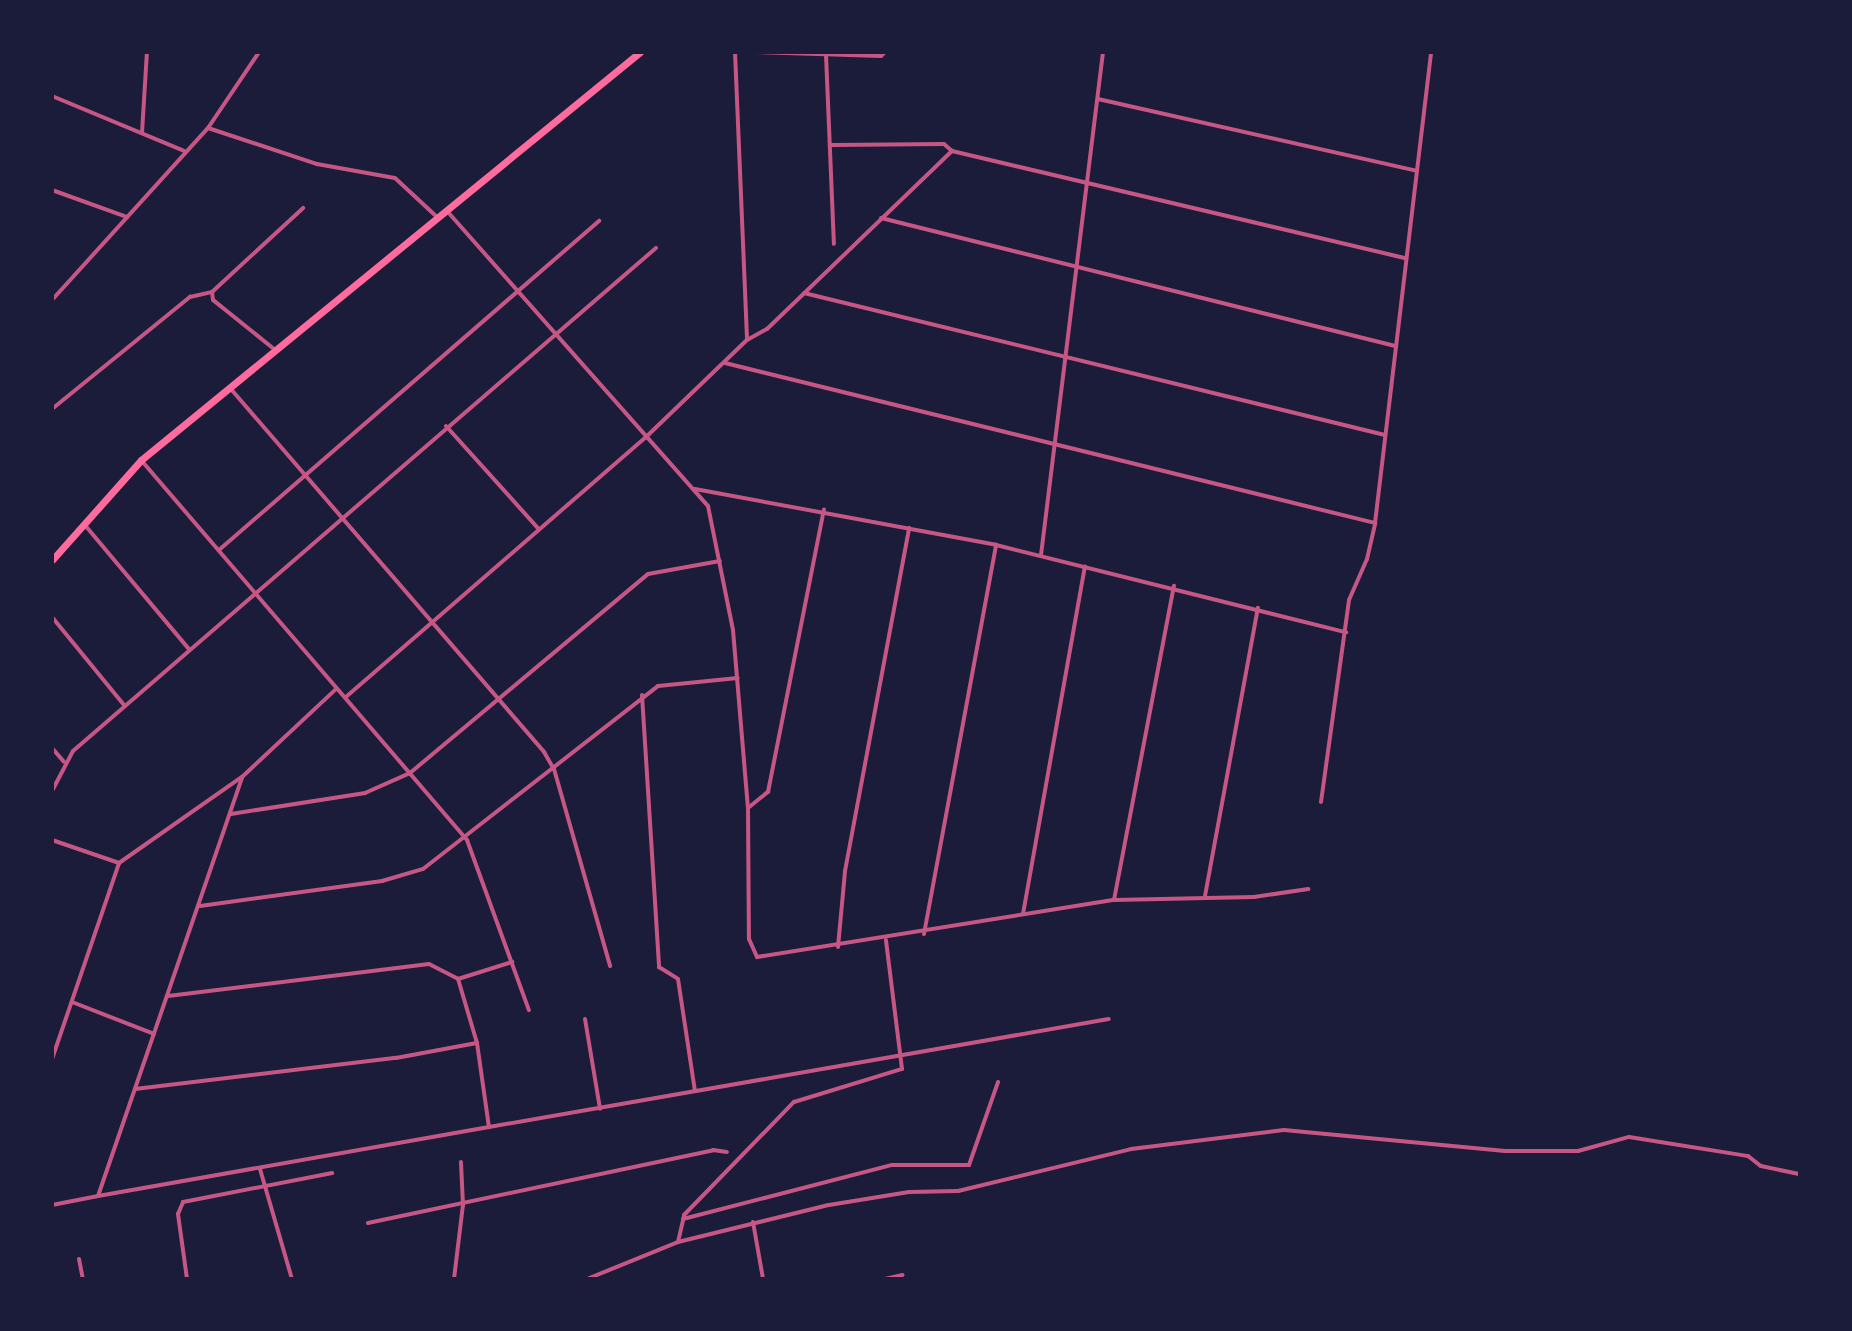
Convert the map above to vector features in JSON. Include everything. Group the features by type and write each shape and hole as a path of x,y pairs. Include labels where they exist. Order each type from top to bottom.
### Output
{"main road":[{"path":"52,560 82,522 141,460 640,52"}],"street":[{"path":"142,133 147,52"},
{"path":"52,300 208,128 259,52"},
{"path":"735,52 747,340"},
{"path":"755,52 826,55 885,53"},
{"path":"1041,555 1103,52"},
{"path":"1321,802 1347,633 1349,600 1367,559 1375,523 1431,52"},
{"path":"826,55 834,244"},
{"path":"52,96 184,151"},
{"path":"1098,99 1417,171"},
{"path":"208,128 317,164 395,178 438,218"},
{"path":"832,145 944,144 952,151 1406,258"},
{"path":"347,696 645,438 747,340 767,329 952,151"},
{"path":"52,190 127,217"},
{"path":"52,409 190,297 212,292 303,208"},
{"path":"447,211 708,506 738,678 748,808 749,939 757,957 924,934 1114,900 1254,897 1308,889"},
{"path":"881,218 1076,270 1395,346"},
{"path":"219,550 599,221"},
{"path":"52,791 64,762 125,706 656,248"},
{"path":"52,285 62,289"},
{"path":"212,292 213,300 274,349"},
{"path":"804,293 1385,435"},
{"path":"725,363 1375,523"},
{"path":"229,387 434,621 554,769 610,966"},
{"path":"446,426 539,529"},
{"path":"141,460 336,689 347,696 467,840 529,1010"},
{"path":"693,488 824,510 996,545 1174,586 1347,633"},
{"path":"748,808 768,792 824,510"},
{"path":"82,522 189,649"},
{"path":"838,947 845,871 909,527"},
{"path":"924,934 996,545"},
{"path":"231,814 365,793 410,773 648,574 720,561"},
{"path":"1023,915 1085,566"},
{"path":"1114,900 1174,586"},
{"path":"1205,896 1258,608"},
{"path":"52,617 125,706"},
{"path":"200,906 402,877 467,840 642,695 672,683 738,678"},
{"path":"52,1059 119,863 242,777 336,689"},
{"path":"642,695 659,967 678,979 695,1091"},
{"path":"52,748 64,762"},
{"path":"98,1196 242,777"},
{"path":"52,840 119,863"},
{"path":"678,1242 682,1219 794,1102 902,1069 886,939"},
{"path":"168,996 429,964 458,979 512,962"},
{"path":"458,979 477,1043 489,1127"},
{"path":"72,1002 154,1034"},
{"path":"585,1019 600,1109"},
{"path":"52,1205 600,1109 901,1052 1109,1019"},
{"path":"135,1089 396,1058 477,1043"},
{"path":"682,1219 892,1165 969,1165 998,1082"},
{"path":"587,1279 678,1242 874,1196 958,1191 1131,1149 1284,1130 1505,1151 1578,1151 1629,1137 1748,1156 1761,1166 1800,1174"},
{"path":"368,1223 713,1150 727,1152"},
{"path":"454,1279 463,1205 461,1162"},
{"path":"260,1169 292,1279"},
{"path":"187,1279 179,1206 332,1173"},
{"path":"753,1222 763,1279"},
{"path":"79,1259 83,1279"},
{"path":"885,1279 903,1275"}]}
